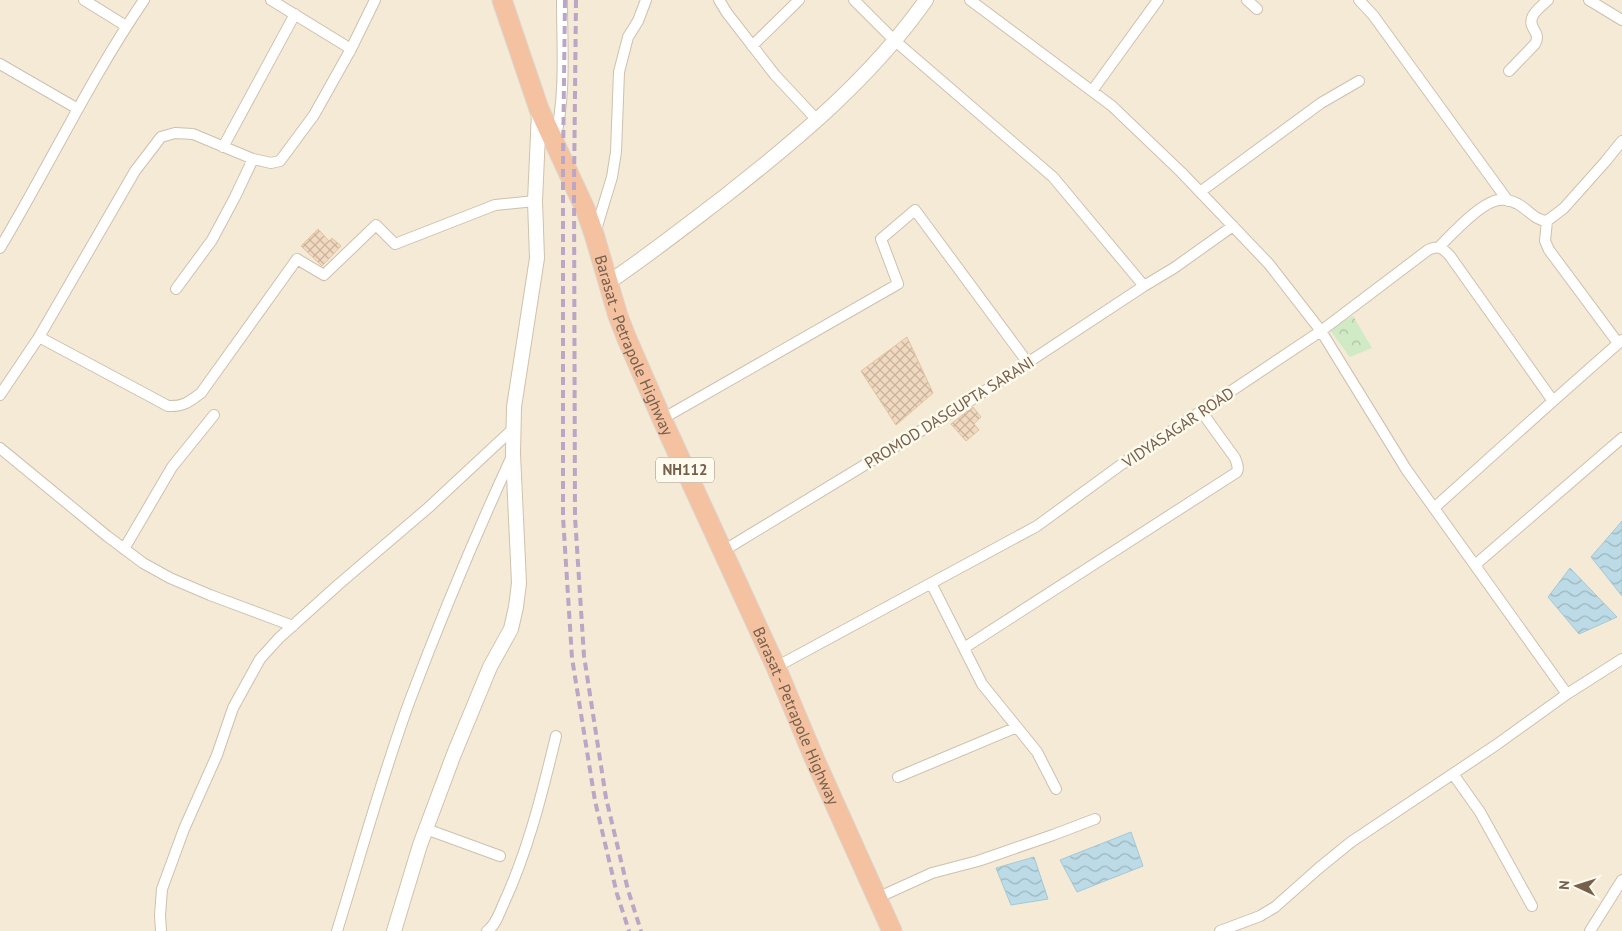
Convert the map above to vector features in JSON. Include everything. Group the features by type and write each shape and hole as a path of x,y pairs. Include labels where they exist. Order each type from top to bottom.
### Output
{"highway":[{"name":"Barasat - Petrapole Highway","path":"502,0 539,109 586,211 618,316 627,339 776,667 815,760 892,931"}],"main road":[{"path":"609,282 646,258 774,157 817,120 849,91 926,0"},
{"path":"394,931 426,829 454,754 490,668 511,629 513,621 519,582 513,454 514,407 536,258 535,201 539,109"}],"street":[{"path":"84,0 126,26"},
{"path":"0,248 126,26 144,0"},
{"path":"271,0 351,49"},
{"path":"0,395 39,337 134,170 161,137 175,133 193,134 253,159 271,163 280,161 314,115 351,49 375,0"},
{"path":"554,143 559,123 561,94 562,0"},
{"path":"594,234 612,177 616,152 619,72 628,37 638,21 646,0"},
{"path":"719,0 775,75 817,120"},
{"path":"752,46 798,0"},
{"path":"854,0 894,40 1053,177 1144,286"},
{"path":"970,0 1112,106 1200,192 1269,264 1320,330 1406,469 1567,694"},
{"path":"1092,91 1158,0"},
{"path":"1248,0 1257,9"},
{"path":"1359,0 1373,15 1508,201 1519,204 1540,221 1547,222"},
{"path":"1509,70 1538,40 1538,34 1531,20 1532,16 1548,0"},
{"path":"1589,0 1622,20"},
{"path":"223,147 295,14"},
{"path":"0,64 78,109"},
{"path":"1200,192 1321,103 1359,81"},
{"path":"1434,508 1620,342 1549,250 1545,241 1547,222 1564,208 1606,162 1622,141"},
{"path":"176,289 212,240 253,159"},
{"name":"VIDYASAGAR ROAD","path":"776,667 1037,526 1122,464 1320,330 1428,250 1439,247 1478,211 1498,200 1508,201"},
{"path":"39,337 168,406 179,406 188,403 201,393 297,259 324,275 376,225 395,244 495,205 535,201"},
{"path":"662,419 898,284 880,239 915,210 1028,362"},
{"name":"PROMOD DASGUPTA SARANI","path":"723,551 957,409 1174,268 1233,226"},
{"path":"1439,247 1450,256 1553,401"},
{"path":"964,648 1237,472 1238,463 1201,411"},
{"path":"124,549 172,468 214,415"},
{"path":"161,931 162,889 184,829 217,755 233,708 260,659 293,626 428,508 513,429"},
{"path":"1475,565 1622,438"},
{"path":"0,448 143,563 170,578 210,595 293,626"},
{"path":"337,931 384,777 410,700 481,523 513,454"},
{"path":"931,583 982,684 1042,760 1056,789"},
{"path":"1220,931 1260,916 1274,907 1351,842 1453,774 1567,694 1622,659"},
{"path":"898,777 1016,727"},
{"path":"487,931 495,921 514,882 541,798 556,736"},
{"path":"1453,774 1480,812 1532,906"},
{"path":"877,898 932,873 978,860 1095,819"},
{"path":"426,829 500,856"},
{"path":"1590,931 1622,880"}],"shaded area":[{"path":"0,0 1622,0 1622,931 0,931"}],"green space":[{"path":"1353,316 1372,348 1350,357 1329,329"}],"water":[{"path":"1622,521 1622,596 1591,557"},
{"path":"1570,568 1617,617 1579,634 1548,597"},
{"path":"1131,832 1143,866 1077,892 1060,860"},
{"path":"1034,857 1048,899 1011,905 996,868"}],"building":[{"path":"318,229 329,241 332,238 341,246 322,266 301,246"},
{"path":"907,337 933,393 896,425 861,371"},
{"path":"973,407 981,417 974,424 979,430 966,441 951,424"}],"railway":[{"path":"565,0 563,517 572,658 595,801 617,894 629,931"},
{"path":"576,0 574,186 575,517 584,656 606,798 628,890 641,931"}]}
